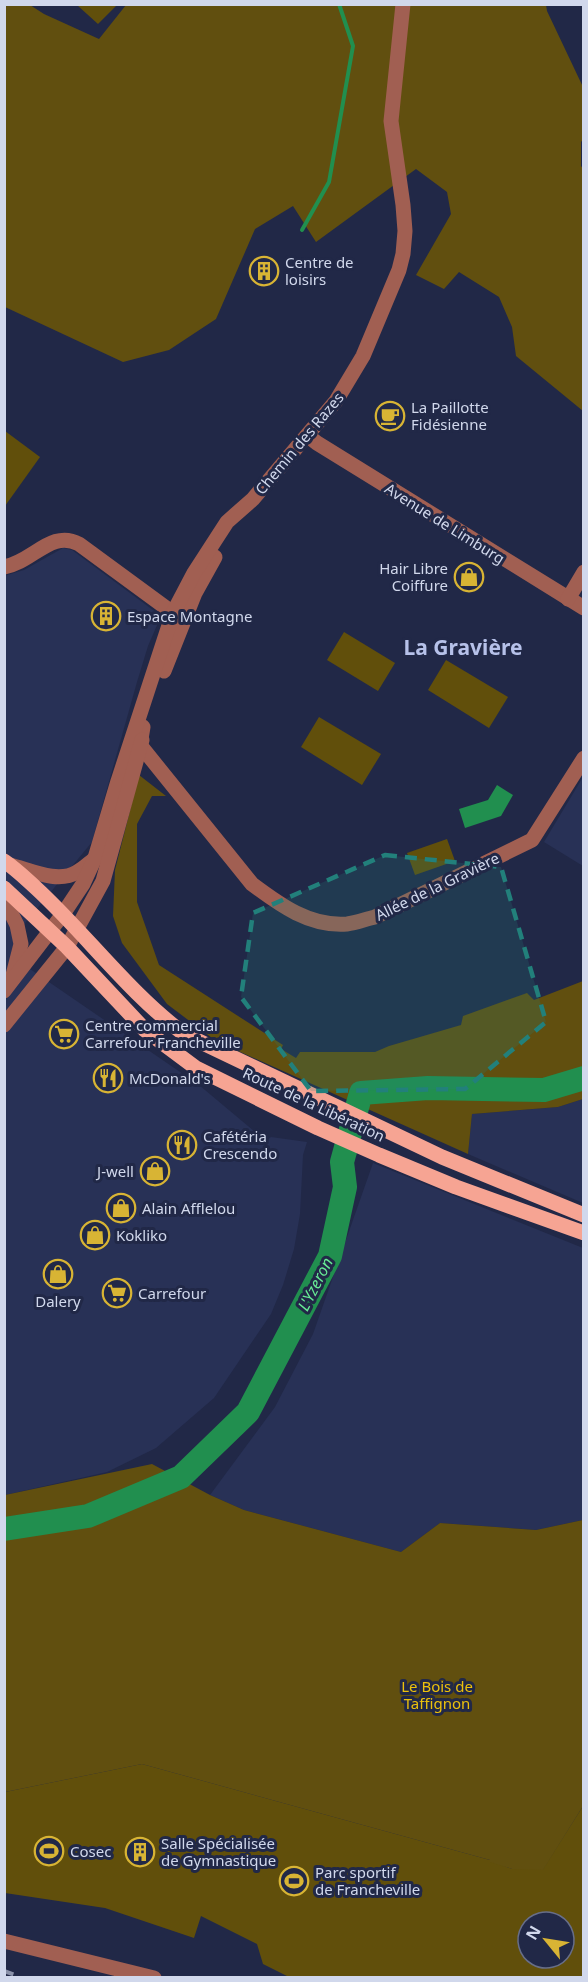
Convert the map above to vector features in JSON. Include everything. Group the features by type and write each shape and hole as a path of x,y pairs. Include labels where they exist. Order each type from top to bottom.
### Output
{"main road":[{"name":"Route de la Libération","path":"7,863 63,914 159,1015 184,1034 442,1157 584,1215"},
{"name":"Route de la Libération","path":"4,888 67,947 145,1030 196,1068 318,1128 379,1155 456,1187 584,1233"}],"street":[{"name":"Chemin des Razes","path":"8,986 63,914 83,884 95,858 172,613 194,573 227,522 253,499 336,401 359,363 399,270 403,254 403,205 391,121 403,4"},
{"name":"Avenue de Limburg","path":"308,436 317,444 584,608"},
{"name":"Chemin des Razes","path":"4,1025 67,947 103,881 140,745 165,668 195,593 216,555 253,499"},
{"path":"4,567 16,565 59,539 70,539 172,613"},
{"path":"568,599 584,572"},
{"name":"Chemin des Razes","path":"165,668 172,613"},
{"name":"Chemin des Razes","path":"140,745 147,691"},
{"name":"Allée de la Gravière","path":"140,745 252,885 299,915 321,922 347,924 375,917 532,840 584,758"},
{"path":"7,863 49,876 65,876 76,873 95,858"},
{"path":"4,900 17,926 21,944 8,986"},
{"path":"4,1941 154,1977"}],"highlighted area":[{"path":"385,855 501,867 546,1022 465,1089 311,1091 241,997 253,913"}],"shaded area":[{"path":"77,5 117,5 98,24"},
{"path":"5,431 40,457 5,506"},
{"name":"Centre commercial Carrefour Francheville","path":"63,548 72,550 161,616 148,646 137,682 92,842 16,934 14,958 199,1085 266,1141 271,1137 307,1142 303,1155 300,1214 294,1249 283,1285 271,1314 214,1398 156,1448 107,1472 5,1495 4,576 24,570"},
{"path":"344,632 395,663 378,691 327,660"},
{"path":"446,660 508,697 489,728 428,690"},
{"path":"319,717 381,754 362,785 301,747"},
{"path":"583,777 584,866 544,842"},
{"path":"497,785 513,795 501,816 465,828 459,809 488,800"},
{"path":"447,839 455,861 415,875 407,853"},
{"path":"583,1099 583,1203 468,1154 472,1114 558,1107"},
{"path":"373,1163 583,1248 583,1520 536,1530 440,1523 401,1552 244,1510 210,1495 275,1407 313,1334"},
{"name":"Parc sportif de Francheville","path":"142,1764 490,1860 512,1869 543,1869 583,1806 583,1977 289,1977 263,1964 257,1944 201,1916 194,1938 105,1908 5,1893 5,1792"}],"green space":[{"path":"5,5 30,5 44,14 99,39 126,5 546,5 583,87 584,138 581,142 581,166 584,170 583,411 516,356 512,327 499,297 459,272 444,289 416,275 451,214 447,192 416,169 316,242 293,206 255,229 216,319 169,350 123,362 5,307"},
{"path":"139,775 166,796 152,796 137,824 137,902 159,965 283,1045 281,1049 296,1058 300,1052 375,1052 461,1025 463,1016 527,993 534,1000 583,981 583,1099 558,1107 472,1114 468,1154 216,1041 167,1004 122,943 113,916 115,870"},
{"name":"Le Bois de Taffignon","path":"152,1464 244,1510 401,1552 440,1523 536,1530 583,1520 583,1806 543,1870 512,1869 490,1862 490,1860 142,1764 5,1792 5,1495"}],"waterway":[{"path":"302,230 329,182 353,46 339,4"},
{"name":"L'Yzeron","path":"4,1529 88,1516 181,1477 248,1412 330,1256 345,1187 342,1162 361,1093 428,1088 544,1090 584,1078"}],"railway":[{"path":"4,1971 23,1978"}],"place":[{"name":"Centre de loisirs","path":"264,271"},
{"name":"La Paillotte Fidésienne","path":"390,416"},
{"name":"Hair Libre Coiffure","path":"469,577"},
{"name":"Espace Montagne","path":"106,616"},
{"name":"Centre commercial Carrefour Francheville","path":"64,1034"},
{"name":"McDonald's","path":"108,1078"},
{"name":"Cafétéria Crescendo","path":"182,1145"},
{"name":"J-well","path":"155,1171"},
{"name":"Alain Afflelou","path":"121,1208"},
{"name":"Kokliko","path":"95,1235"},
{"name":"Dalery","path":"58,1274"},
{"name":"Carrefour","path":"117,1293"},
{"name":"Cosec","path":"49,1851"},
{"name":"Salle Spécialisée de Gymnastique","path":"140,1852"},
{"name":"Parc sportif de Francheville","path":"294,1881"}],"district":[{"name":"La Gravière","path":"463,647"}]}
